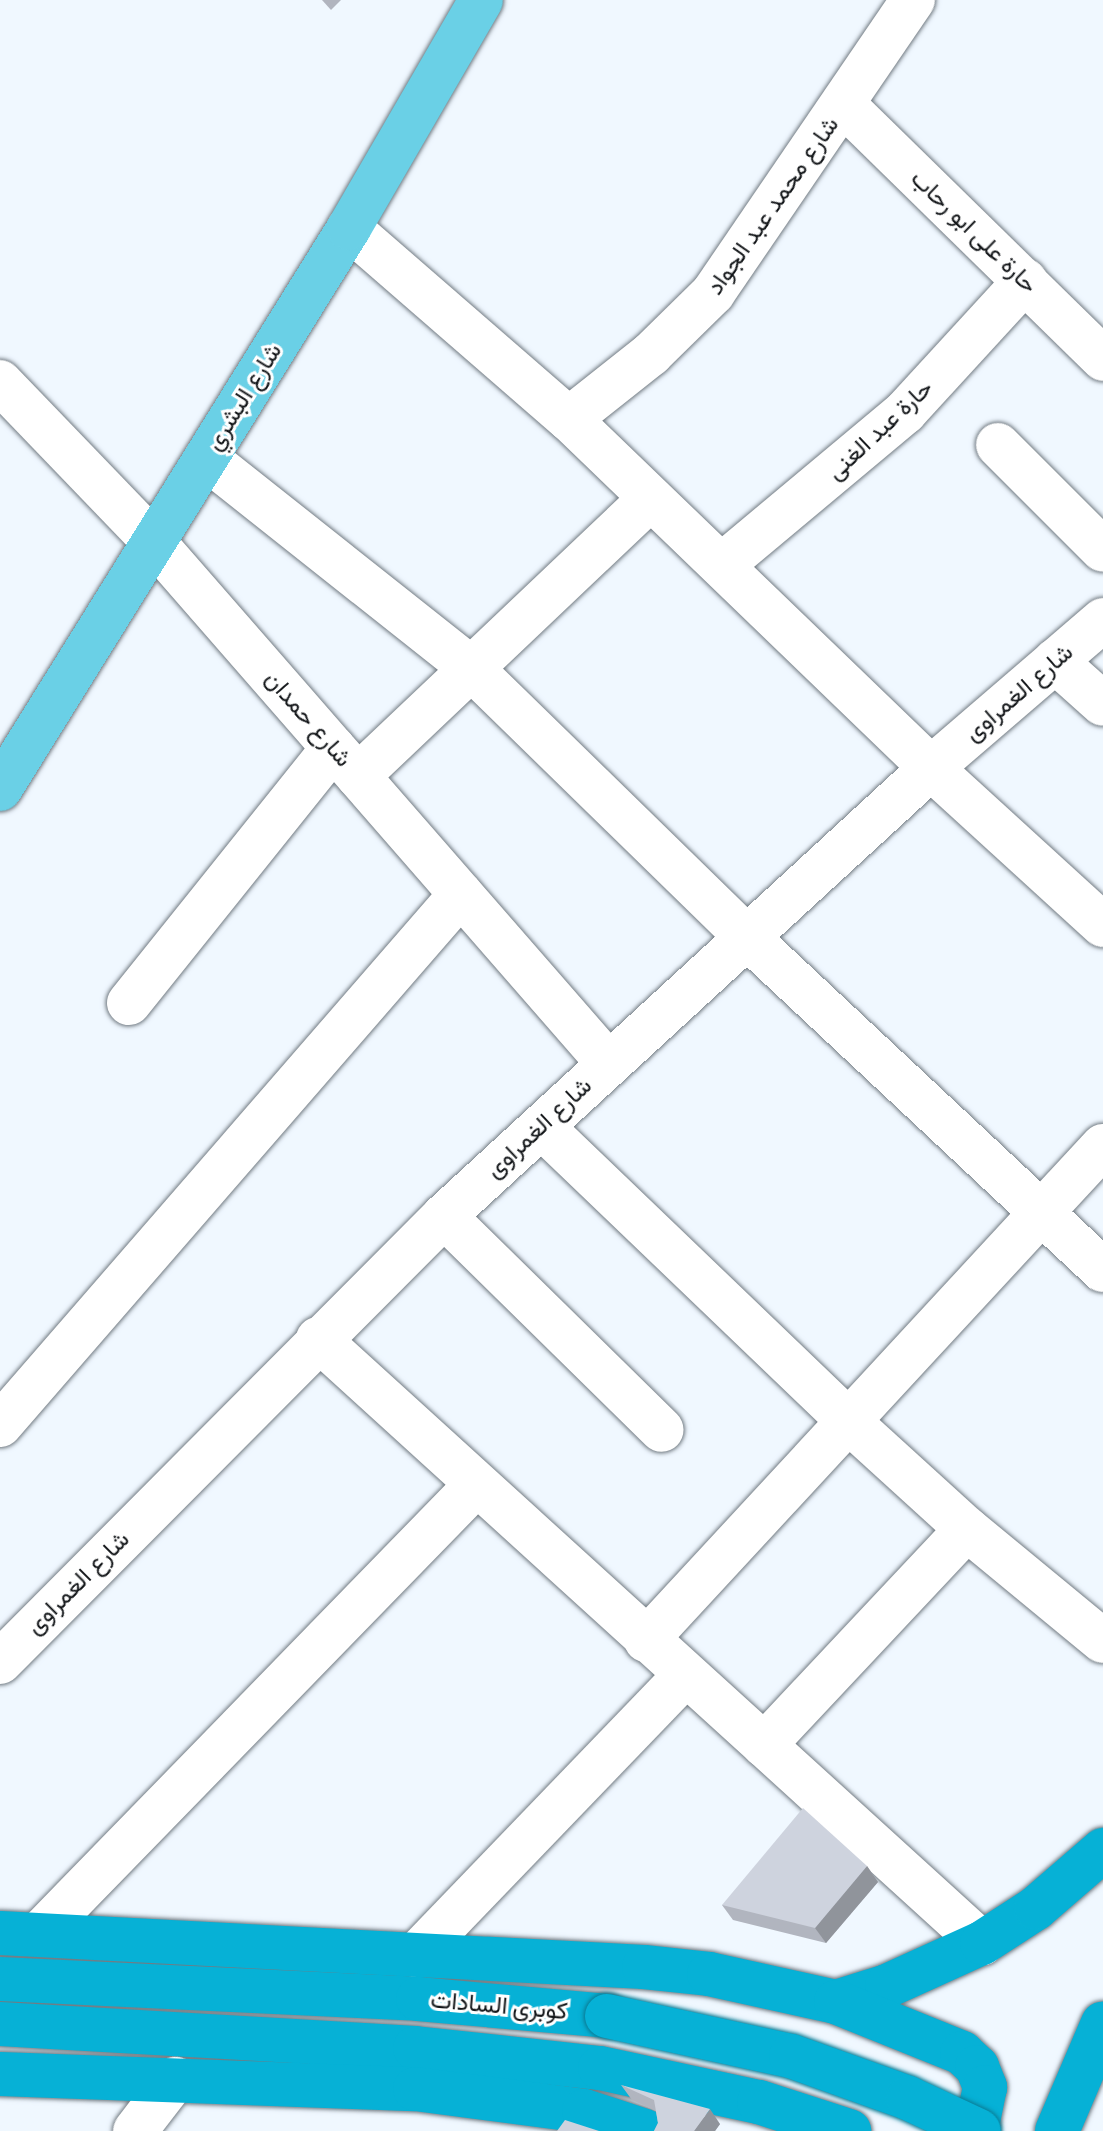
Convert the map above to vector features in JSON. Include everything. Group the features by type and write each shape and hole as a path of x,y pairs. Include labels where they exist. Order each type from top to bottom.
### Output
{"highway":[{"path":"836,2002 887,1986 982,1943 1036,1908 1103,1850"},
{"path":"20,1933 644,1967 709,1974 836,2002 962,2053 977,2067 985,2087 977,2131"},
{"name":"كوبرى السادات","path":"0,1979 418,1999 607,2016 791,2056 908,2098 977,2131"},
{"path":"1057,2131 1103,2023"},
{"name":"كوبرى السادات","path":"0,2024 415,2048 600,2068 746,2099 849,2131"},
{"path":"1103,2036 1103,2062"},
{"path":"0,2074 415,2089 575,2121 645,2131"}],"main road":[{"name":"شارع البشري","path":"0,789 152,540 349,228 481,0"}],"street":[{"name":"شارع محمد عبد الجواد","path":"569,419 651,354 713,293 913,0"},
{"name":"حارة على ابو رحاب","path":"844,105 1103,359"},
{"path":"349,228 569,419 649,500 722,565 931,768 1103,925"},
{"name":"حارة عبد الغنى","path":"722,565 905,412 1025,281"},
{"name":"شارع حمدان","path":"6,401 152,540 609,1064"},
{"path":"998,445 1103,550"},
{"path":"206,458 472,669 748,938 1037,1212 1103,1270"},
{"path":"129,1003 346,762 472,669 649,500"},
{"name":"شارع الغمراوى","path":"0,1662 318,1339 444,1216 931,768 1103,620"},
{"path":"1055,661 1103,704"},
{"path":"0,1425 461,894"},
{"path":"542,1127 846,1419 967,1529 1103,1641"},
{"path":"646,1640 1037,1212 1103,1146"},
{"path":"444,1216 662,1430"},
{"path":"318,1339 982,1943"},
{"path":"20,1933 476,1485"},
{"path":"764,1745 967,1529"},
{"path":"416,1955 685,1675"},
{"path":"135,2131 175,2079"}],"building":[{"path":"803,1808 867,1866 815,1928 722,1905"},
{"path":"621,2085 710,2109 694,2131 654,2131 658,2123 654,2100"},
{"path":"565,2120 599,2131 557,2131"}]}
